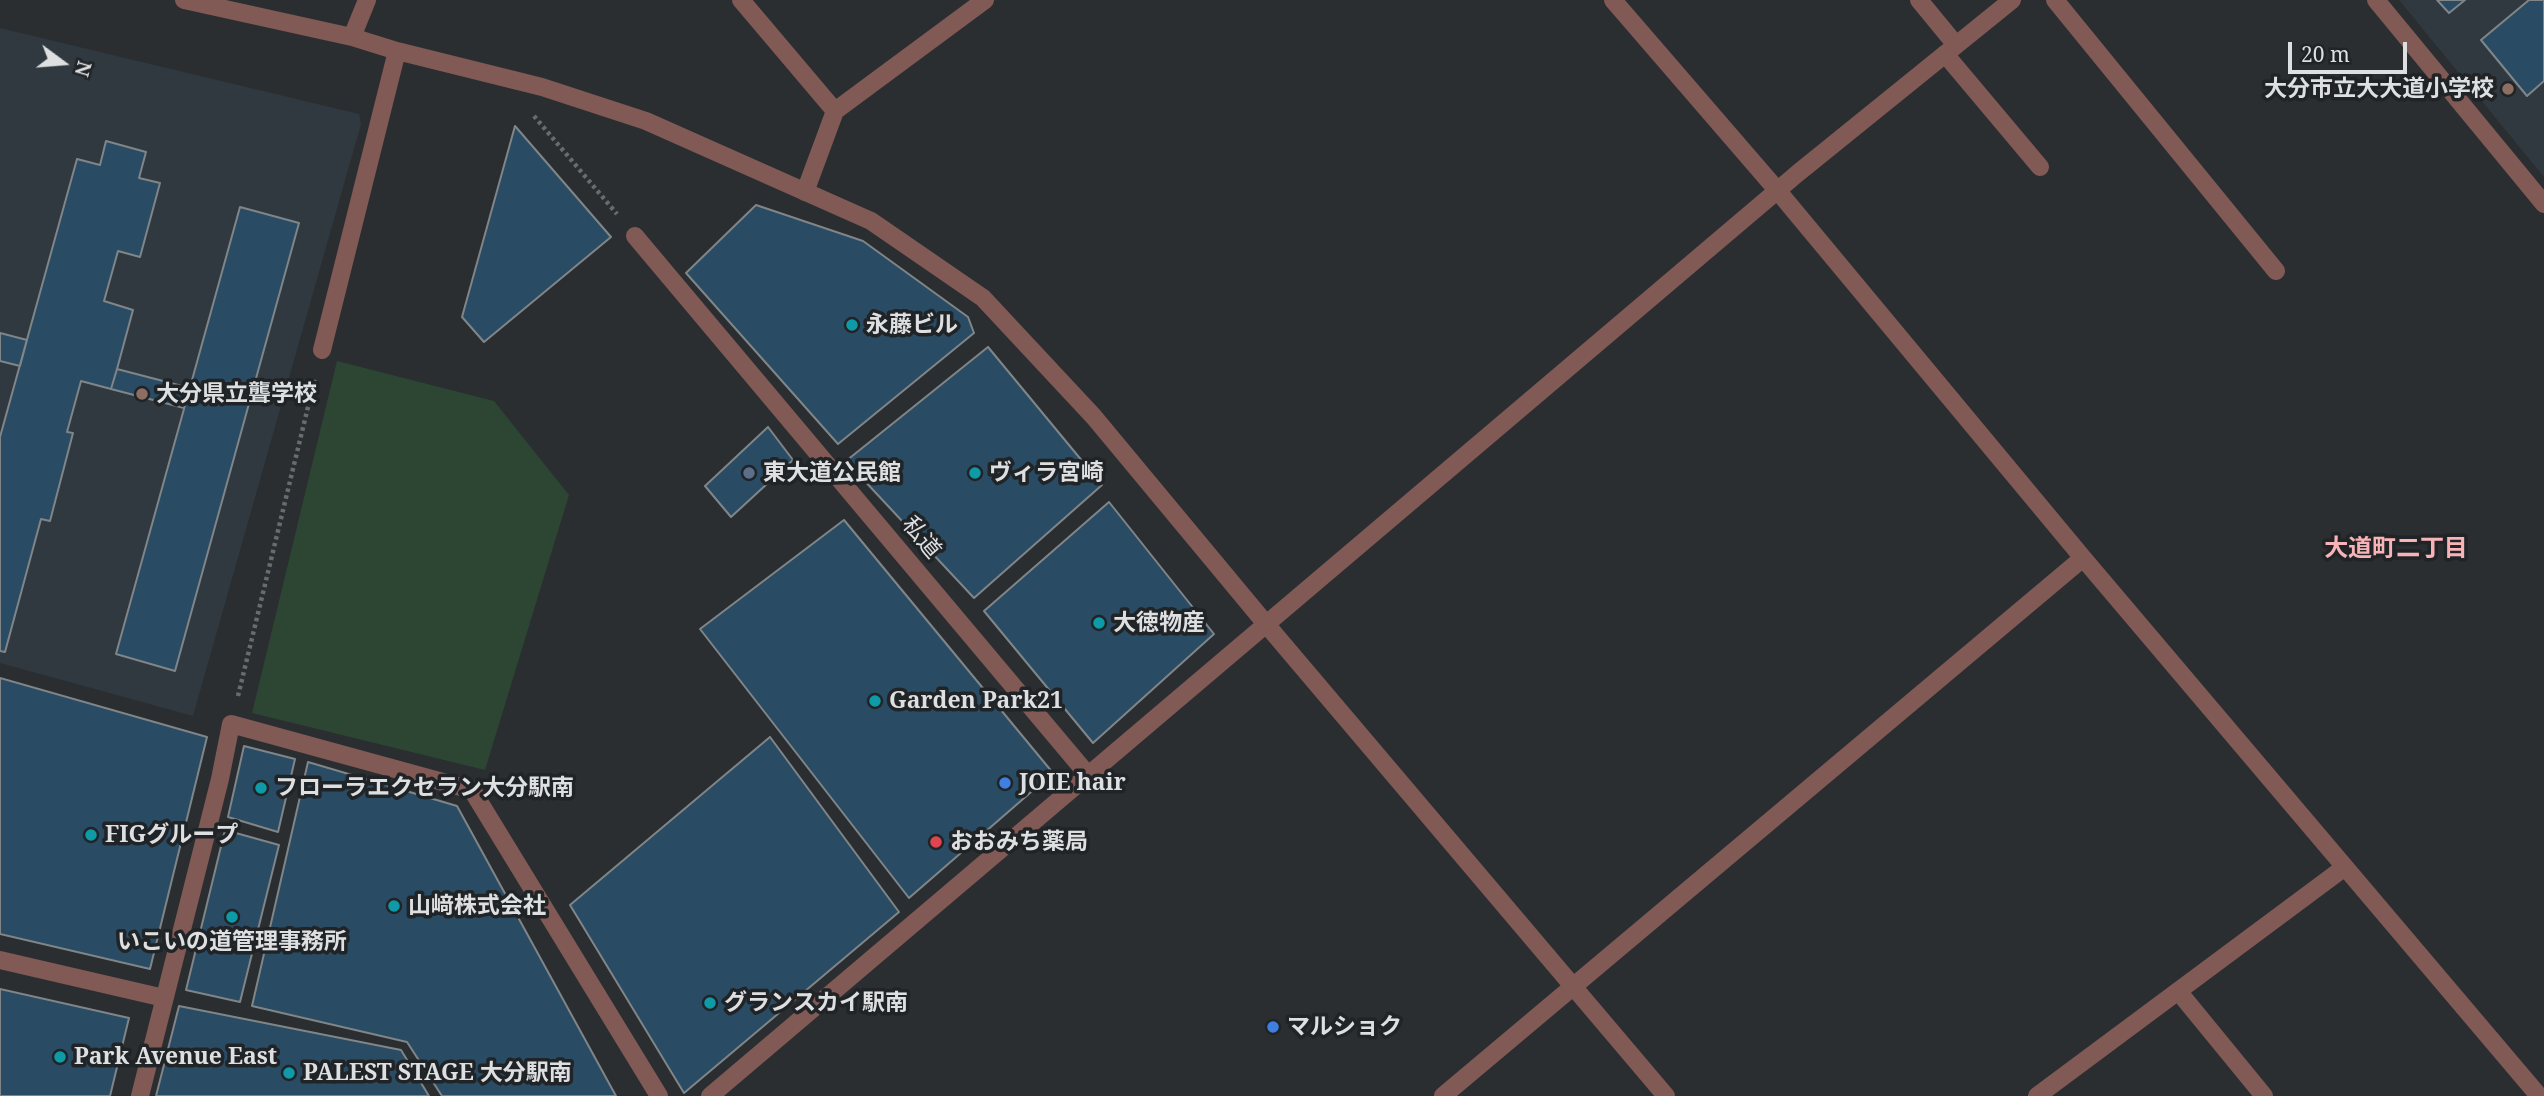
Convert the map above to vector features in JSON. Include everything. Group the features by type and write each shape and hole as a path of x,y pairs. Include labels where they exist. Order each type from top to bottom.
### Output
{"street":[{"path":"184,0 352,37 542,87 646,121 871,221 983,298 1094,417 1666,1096"},
{"path":"352,37 367,0"},
{"path":"741,0 835,111"},
{"path":"805,192 835,111 985,0"},
{"path":"1613,0 1777,190 2083,558 2539,1096"},
{"path":"1919,0 1950,50 2040,167"},
{"path":"710,1096 1777,190 2012,0"},
{"path":"2055,0 2276,271"},
{"path":"2376,0 2544,204"},
{"path":"322,350 397,51"},
{"name":"私道","path":"635,236 1088,775"},
{"path":"1443,1096 2083,558"},
{"path":"139,1096 220,779 231,724 472,790 659,1096"},
{"path":"2037,1096 2345,867"},
{"path":"0,960 164,998"},
{"path":"2178,991 2264,1096"}],"path":[{"path":"501,77 635,236"},
{"path":"231,724 322,350"}],"shaded area":[{"name":"大分市立大大道小学校","path":"2399,0 2544,0 2544,177"},
{"name":"大分県立聾学校","path":"0,28 359,114 361,124 193,716 0,663"}],"green space":[{"path":"337,361 494,401 569,495 485,770 252,713"}],"building":[{"path":"2437,0 2465,0 2449,13"},
{"path":"2529,0 2544,0 2544,81 2527,96 2481,40"},
{"path":"515,126 611,237 484,342 462,317"},
{"path":"106,141 146,152 139,178 160,183 140,257 118,251 104,301 133,310 111,389 81,381 67,432 73,433 50,521 41,519 5,652 0,651 0,437 77,159 100,165"},
{"name":"永藤ビル","path":"756,205 863,241 968,317 974,333 838,444 686,273"},
{"path":"240,207 299,223 175,671 116,654"},
{"path":"0,333 27,340 20,366 0,361"},
{"name":"ヴィラ宮崎","path":"988,347 1102,485 974,598 846,461"},
{"path":"117,369 190,388 184,408 111,389"},
{"name":"東大道公民館","path":"768,427 793,460 731,517 705,486"},
{"name":"大徳物産","path":"1109,502 1214,634 1093,743 984,611"},
{"name":"Garden Park21","path":"844,520 1053,773 909,898 700,629"},
{"name":"FIGグループ","path":"0,678 207,737 150,969 0,934"},
{"name":"グランスカイ駅南","path":"770,737 899,912 684,1093 570,905"},
{"name":"フローラエクセラン大分駅南","path":"244,746 295,759 278,832 228,817"},
{"name":"山﨑株式会社","path":"308,762 457,806 616,1096 442,1096 407,1042 252,1006"},
{"name":"いこいの道管理事務所","path":"225,830 279,845 240,1002 186,990"},
{"name":"Park Avenue East","path":"0,989 129,1018 110,1096 0,1096"},
{"name":"PALEST STAGE 大分駅南","path":"179,1006 401,1050 429,1096 156,1096"}],"place":[{"name":"大分市立大大道小学校","path":"2508,89"},
{"name":"永藤ビル","path":"852,325"},
{"name":"大分県立聾学校","path":"142,394"},
{"name":"東大道公民館","path":"749,473"},
{"name":"ヴィラ宮崎","path":"975,473"},
{"name":"大徳物産","path":"1099,623"},
{"name":"Garden Park21","path":"875,701"},
{"name":"JOIE hair","path":"1005,783"},
{"name":"フローラエクセラン大分駅南","path":"261,788"},
{"name":"FIGグループ","path":"91,835"},
{"name":"おおみち薬局","path":"936,842"},
{"name":"山﨑株式会社","path":"394,906"},
{"name":"いこいの道管理事務所","path":"232,917"},
{"name":"グランスカイ駅南","path":"710,1003"},
{"name":"マルショク","path":"1273,1027"},
{"name":"Park Avenue East","path":"60,1057"},
{"name":"PALEST STAGE 大分駅南","path":"289,1073"}],"district":[{"name":"大道町二丁目","path":"2396,549"}]}
